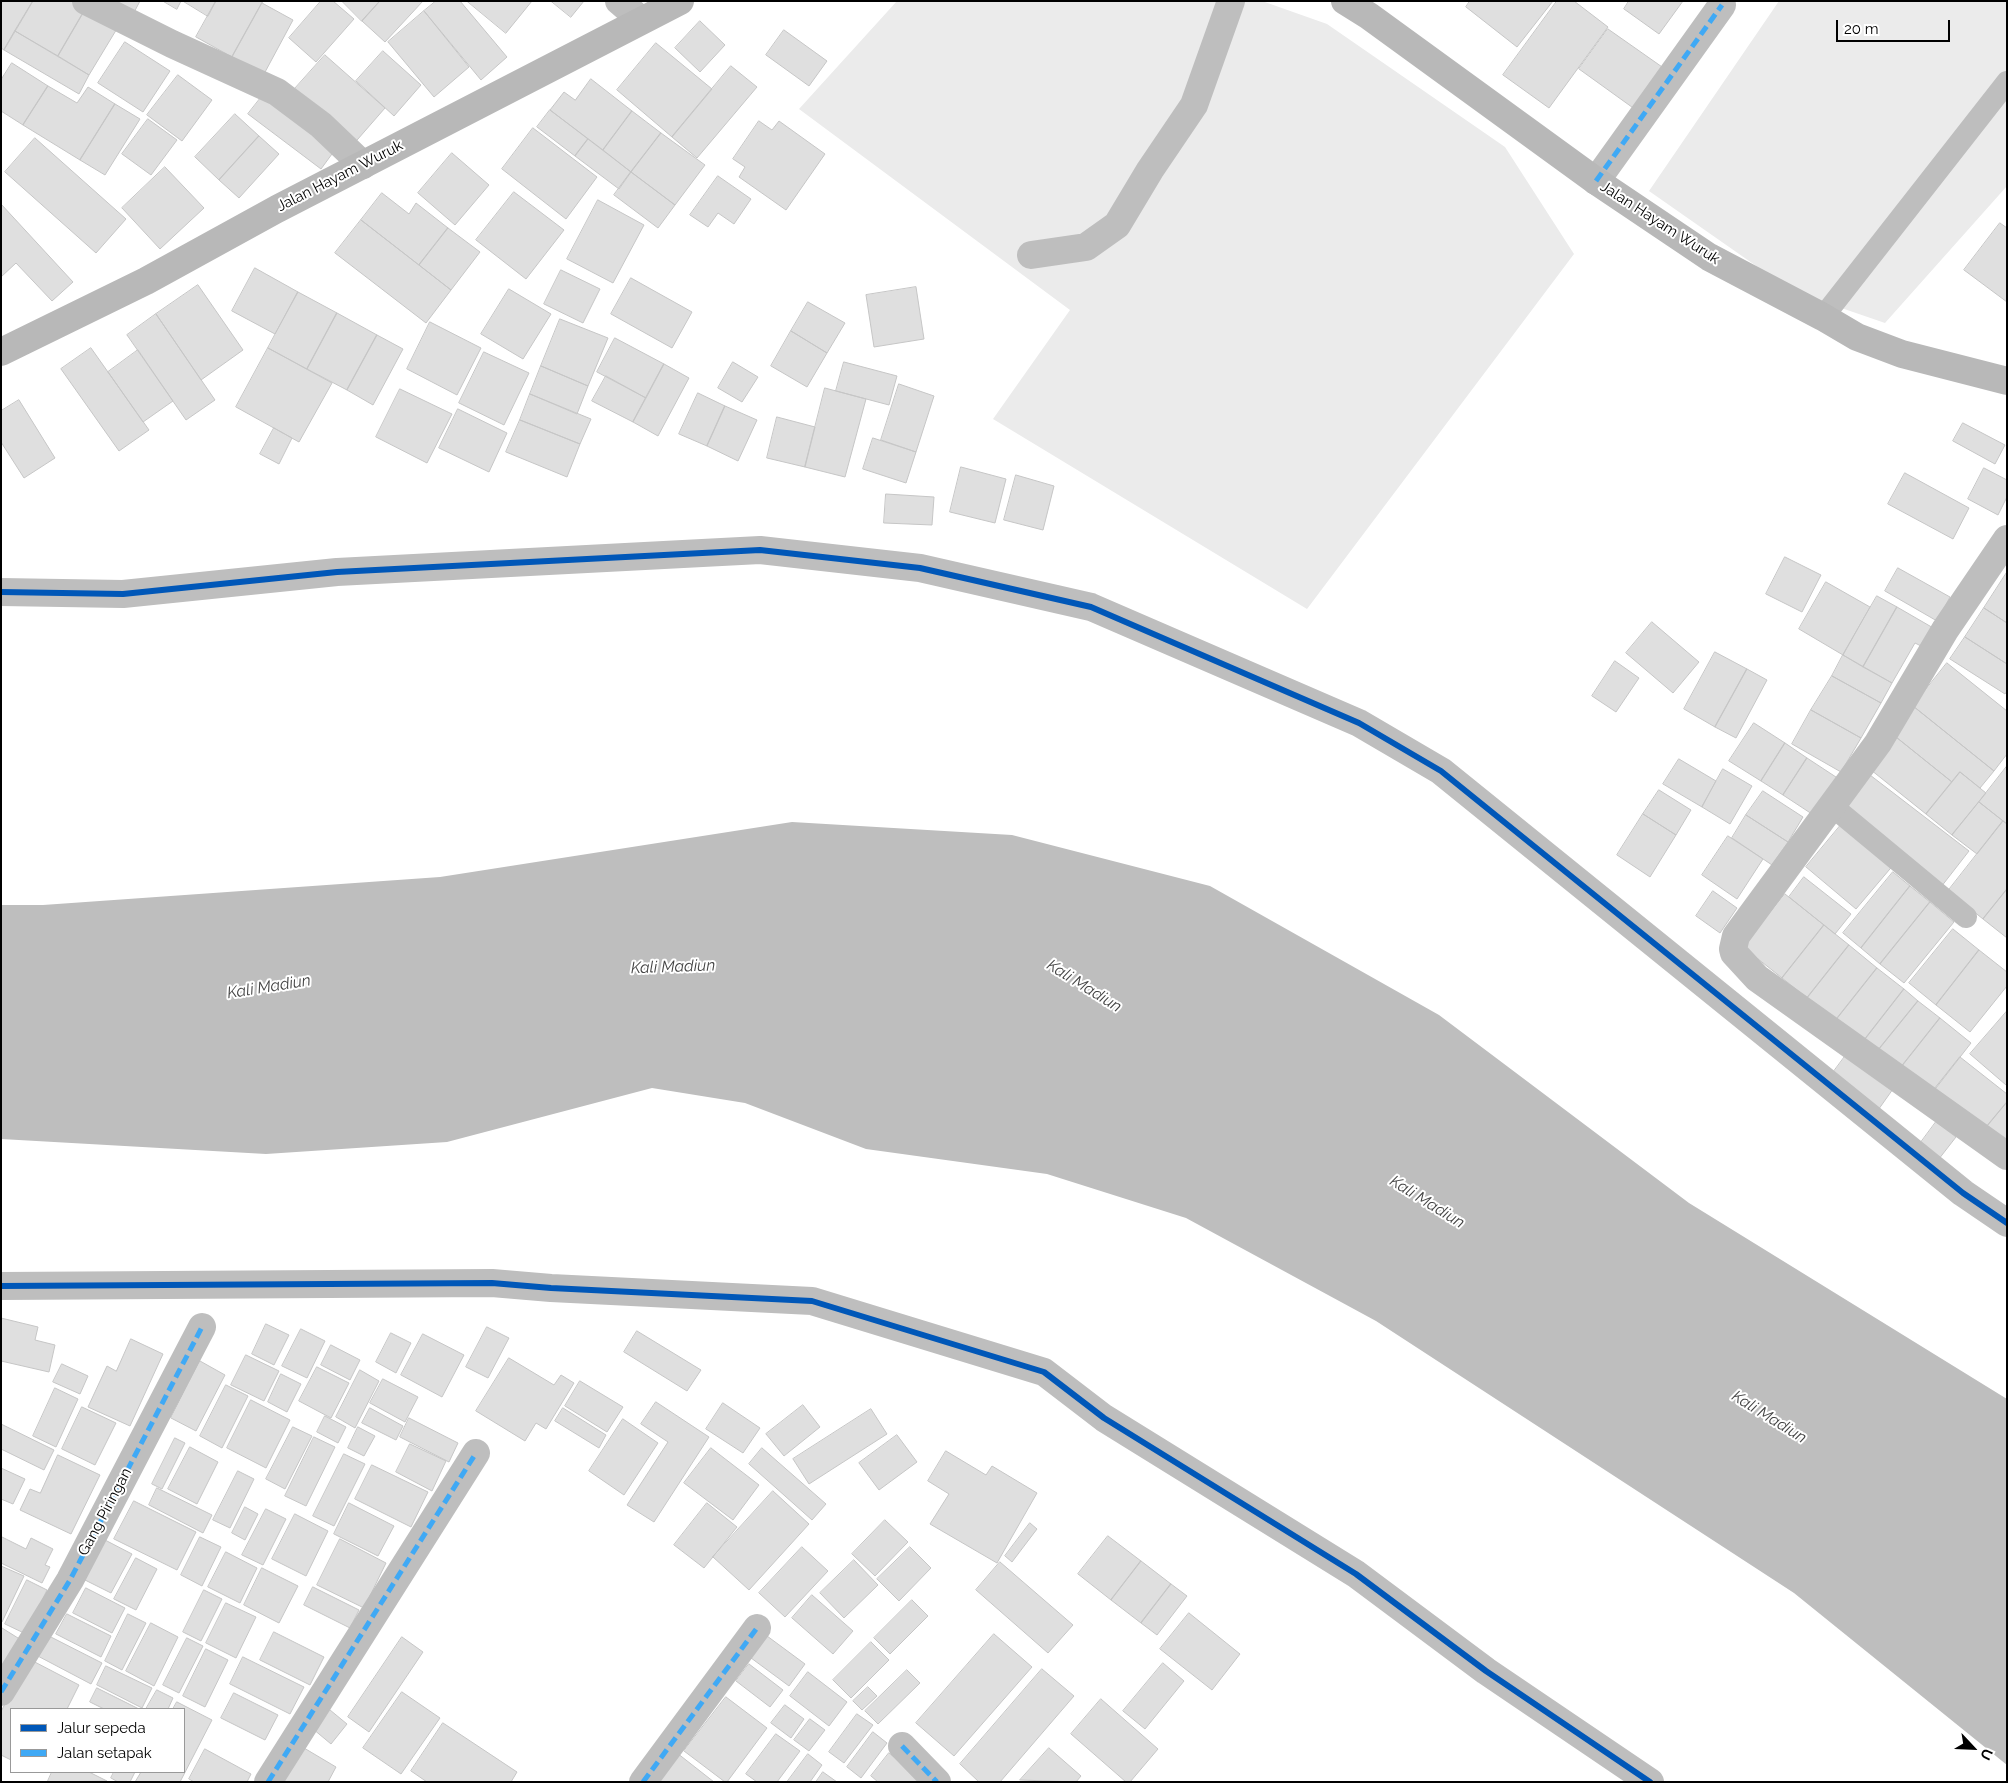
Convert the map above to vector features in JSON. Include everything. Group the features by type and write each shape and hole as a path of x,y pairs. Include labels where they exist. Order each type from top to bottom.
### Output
{"main road":[{"name":"Jalan Hayam Wuruk","path":"1,352 146,281 277,209 680,1"},
{"name":"Jalan Hayam Wuruk","path":"1345,1 1369,16 1596,180 1709,257 1857,337 1902,354 2007,381"}],"street":[{"path":"86,1 172,44 277,92 321,125 363,165"},
{"path":"619,1 641,20"},
{"path":"1031,255 1086,247 1116,225 1194,105 1231,1"},
{"path":"1596,180 1722,5"},
{"path":"2007,539 1945,630 1878,743 1736,936 1733,948 1734,953 1758,978 2007,1156"},
{"path":"1,592 123,594 337,572 760,550 920,568 1091,607 1359,723 1441,771 1963,1193 2007,1223"},
{"path":"1,1286 492,1283 551,1288 812,1301 1044,1372 1104,1418 1356,1574 1486,1671 1650,1782"},
{"name":"Gang Piringan","path":"1,1692 70,1580 202,1327"},
{"path":"268,1782 476,1453"},
{"path":"643,1782 757,1628"},
{"path":"902,1746 937,1782"}],"lane":[{"path":"1823,317 2007,82"},
{"path":"1832,806 1966,917"}],"shaded area":[{"path":"897,1 1262,1 1327,24 1505,147 1574,254 1307,609 993,419 1070,310 799,109"},
{"path":"1779,1 2007,1 2007,186 1885,323 1792,291 1649,191"}],"water":[{"name":"Kali Madiun","path":"792,822 1012,835 1210,886 1439,1015 1689,1203 2007,1399 2007,1765 1794,1593 1376,1321 1186,1218 1047,1174 866,1149 745,1103 652,1088 447,1142 266,1154 1,1139 1,905 43,905 440,877"}],"building":[{"path":"1,1 33,1 4,50 1,48"},
{"path":"33,1 74,1 86,8 58,56 15,31"},
{"path":"95,1 140,1 130,20"},
{"path":"163,1 181,1 177,9"},
{"path":"183,1 216,1 208,16"},
{"path":"216,1 263,1 232,57 196,37"},
{"path":"321,1 333,1 354,19 316,62 289,38"},
{"path":"342,1 380,1 362,21"},
{"path":"380,1 423,1 385,42 362,21"},
{"path":"436,1 460,1 507,57 481,80 424,11"},
{"path":"467,1 532,1 506,33"},
{"path":"551,1 584,1 571,17"},
{"path":"1470,1 1553,1 1517,47 1466,7"},
{"path":"1557,1 1574,1 1608,27 1549,108 1503,75"},
{"path":"1629,1 1683,1 1659,34 1624,9"},
{"path":"262,3 293,20 264,74 232,57"},
{"path":"86,8 118,27 89,75 58,56"},
{"path":"424,11 469,67 434,97 388,42"},
{"path":"700,21 725,45 700,72 675,48"},
{"path":"1608,29 1665,69 1636,110 1579,69"},
{"path":"784,30 827,61 809,86 766,55"},
{"path":"15,31 89,75 79,94 4,50"},
{"path":"125,42 170,71 143,112 98,83"},
{"path":"656,43 712,89 672,137 617,90"},
{"path":"383,51 421,85 394,116 356,81"},
{"path":"325,55 385,108 351,147 291,93"},
{"path":"12,63 48,86 23,125 1,111 1,80"},
{"path":"731,66 757,87 697,158 672,137"},
{"path":"178,75 212,100 182,141 147,115"},
{"path":"591,79 632,111 603,150 550,110 564,92 575,100"},
{"path":"48,86 77,103 88,87 115,104 80,160 23,125"},
{"path":"263,95 340,143 321,169 248,114"},
{"path":"115,104 140,119 105,175 80,160"},
{"path":"550,110 588,139 575,156 537,127"},
{"path":"632,111 661,133 631,172 603,150"},
{"path":"235,114 259,136 219,180 195,157"},
{"path":"148,119 177,140 151,175 122,154"},
{"path":"759,121 772,130 779,121 825,154 786,210 739,177 745,167 733,159"},
{"path":"533,128 597,177 566,219 502,169"},
{"path":"661,133 705,165 675,205 631,172"},
{"path":"259,136 279,154 239,198 219,180"},
{"path":"35,138 126,219 96,253 5,172"},
{"path":"588,139 631,172 619,189 575,156"},
{"path":"452,153 489,185 455,225 418,193"},
{"path":"165,167 204,208 160,249 122,208"},
{"path":"631,172 675,205 658,228 614,195"},
{"path":"718,176 751,199 734,224 718,213 708,227 690,215"},
{"path":"514,192 564,230 526,279 476,240"},
{"path":"382,193 409,214 416,203 448,228 419,265 361,220"},
{"path":"598,200 644,225 613,283 567,259"},
{"path":"1,204 73,282 52,301 16,263 1,277"},
{"path":"361,220 451,290 426,323 335,253"},
{"path":"2000,223 2007,228 2007,302 1964,270"},
{"path":"448,228 480,252 451,290 419,265"},
{"path":"255,268 298,292 275,334 232,311"},
{"path":"561,270 600,289 583,323 544,304"},
{"path":"631,278 692,312 672,348 611,314"},
{"path":"198,285 243,350 201,380 156,314"},
{"path":"916,287 924,339 874,347 866,295"},
{"path":"509,289 551,314 523,359 481,334"},
{"path":"298,292 337,313 307,369 268,348"},
{"path":"808,302 845,323 827,353 791,331"},
{"path":"337,313 377,335 347,390 307,369"},
{"path":"156,314 215,400 186,420 127,335"},
{"path":"560,319 608,338 588,386 541,366"},
{"path":"430,322 481,348 457,395 407,369"},
{"path":"791,331 827,353 807,387 771,366"},
{"path":"377,335 403,349 373,405 347,390"},
{"path":"615,338 664,364 646,398 597,372"},
{"path":"91,348 149,430 119,451 61,369"},
{"path":"268,348 332,383 299,442 236,407"},
{"path":"138,350 173,401 143,422 108,372"},
{"path":"484,352 529,373 504,425 459,403"},
{"path":"733,362 758,377 742,402 718,388"},
{"path":"844,362 897,376 889,405 836,391"},
{"path":"664,364 689,378 658,436 633,422"},
{"path":"541,366 588,386 577,414 530,394"},
{"path":"606,376 646,398 633,422 592,401"},
{"path":"899,384 934,396 916,452 881,440"},
{"path":"825,388 866,399 845,477 805,467"},
{"path":"400,389 452,414 427,463 376,437"},
{"path":"698,393 725,406 707,446 679,434"},
{"path":"530,394 591,419 580,444 520,420"},
{"path":"19,400 55,458 24,478 1,442 1,411"},
{"path":"725,406 757,420 738,461 707,446"},
{"path":"458,409 507,433 489,472 439,448"},
{"path":"777,417 815,427 805,467 767,458"},
{"path":"520,420 580,444 567,477 506,452"},
{"path":"1963,423 2005,445 1995,464 1953,441"},
{"path":"274,428 292,438 279,464 260,454"},
{"path":"873,438 916,452 906,483 863,469"},
{"path":"961,467 1006,479 995,523 950,512"},
{"path":"1984,468 2007,480 2007,497 1998,515 1968,499"},
{"path":"1905,473 1969,508 1953,539 1888,504"},
{"path":"1016,475 1054,486 1043,530 1004,520"},
{"path":"886,494 934,497 932,525 884,523"},
{"path":"1785,557 1821,575 1802,612 1766,594"},
{"path":"1898,568 1950,597 1937,621 1885,591"},
{"path":"2007,572 2007,623 1984,608"},
{"path":"1826,582 1870,607 1843,655 1799,629"},
{"path":"1877,596 1897,607 1863,667 1843,655"},
{"path":"1897,607 1935,629 1925,648 1915,643 1892,683 1863,667"},
{"path":"1984,608 2007,623 2007,664 1965,637"},
{"path":"1652,622 1699,662 1673,693 1626,653"},
{"path":"1965,637 2007,664 2007,691 2005,694 1950,659"},
{"path":"1715,652 1747,669 1715,727 1684,709"},
{"path":"1843,655 1892,683 1881,703 1832,676"},
{"path":"1615,661 1639,678 1616,712 1592,696"},
{"path":"1947,663 2007,711 2007,754 1994,771 1913,706"},
{"path":"1747,669 1767,680 1736,738 1715,727"},
{"path":"1832,676 1881,703 1861,738 1811,710"},
{"path":"1913,706 1994,771 1980,788 1960,772 1952,782 1891,733"},
{"path":"1811,710 1861,738 1841,772 1792,744"},
{"path":"1754,723 1785,743 1761,781 1729,761"},
{"path":"1891,733 1952,782 1926,814 1866,766"},
{"path":"1785,743 1807,758 1783,795 1761,781"},
{"path":"1807,758 1839,779 1815,816 1783,795"},
{"path":"1679,759 1716,781 1702,807 1663,784"},
{"path":"2007,766 2007,824 1979,802"},
{"path":"1723,769 1752,786 1730,824 1702,807"},
{"path":"1960,772 1986,793 1952,835 1926,814"},
{"path":"1870,775 1969,851 1941,887 1842,811"},
{"path":"1659,790 1691,810 1676,835 1643,814"},
{"path":"1763,791 1803,817 1788,842 1746,815"},
{"path":"1979,802 2003,821 1977,854 1952,835"},
{"path":"1643,814 1676,835 1650,877 1617,855"},
{"path":"1746,815 1788,842 1772,865 1732,838"},
{"path":"1845,820 1895,863 1856,909 1806,867"},
{"path":"2003,821 2007,824 2007,889 1983,919 1948,891"},
{"path":"1728,836 1763,859 1737,899 1702,875"},
{"path":"1893,872 1910,886 1861,948 1843,933"},
{"path":"1804,877 1851,914 1835,934 1789,897"},
{"path":"1910,886 1930,902 1880,964 1861,948"},
{"path":"2007,889 2007,938 1983,919"},
{"path":"1713,891 1737,908 1720,933 1696,916"},
{"path":"1785,894 1824,925 1782,978 1743,947"},
{"path":"1930,902 1954,922 1904,983 1880,964"},
{"path":"1824,925 1849,945 1807,998 1782,978"},
{"path":"1953,929 1979,950 1936,1005 1909,983"},
{"path":"1849,945 1877,968 1835,1021 1807,998"},
{"path":"1979,950 2007,972 2007,986 1970,1032 1936,1005"},
{"path":"1877,968 1904,989 1862,1043 1835,1021"},
{"path":"1904,989 1918,1001 1875,1054 1862,1043"},
{"path":"1918,1001 1940,1018 1898,1071 1875,1054"},
{"path":"2007,1011 2007,1084 2006,1085 1970,1054"},
{"path":"1940,1018 1971,1043 1929,1097 1898,1071"},
{"path":"1846,1055 1893,1089 1876,1113 1829,1078"},
{"path":"1960,1057 2007,1094 2007,1102 1983,1131 1933,1091"},
{"path":"2007,1102 2007,1145 1983,1131"},
{"path":"1936,1122 1956,1137 1935,1164 1916,1149"},
{"path":"1,1318 38,1327 35,1340 55,1345 49,1372 1,1361"},
{"path":"266,1324 289,1335 274,1365 252,1354"},
{"path":"487,1327 509,1338 488,1378 466,1367"},
{"path":"301,1329 325,1341 307,1378 282,1366"},
{"path":"637,1331 701,1370 687,1391 624,1352"},
{"path":"391,1333 411,1343 396,1373 376,1362"},
{"path":"423,1334 464,1355 442,1397 401,1375"},
{"path":"131,1339 163,1354 130,1426 88,1407 107,1366 116,1371"},
{"path":"331,1345 360,1360 350,1380 321,1365"},
{"path":"246,1355 279,1371 264,1401 231,1385"},
{"path":"509,1358 554,1385 561,1375 574,1383 546,1429 536,1423 525,1441 476,1411"},
{"path":"200,1361 225,1375 196,1431 171,1418"},
{"path":"62,1364 88,1376 80,1394 53,1382"},
{"path":"317,1367 349,1383 331,1418 299,1401"},
{"path":"360,1370 379,1381 355,1428 336,1417"},
{"path":"281,1374 301,1384 287,1412 268,1402"},
{"path":"383,1379 418,1397 405,1422 370,1403"},
{"path":"580,1381 623,1407 607,1432 565,1406"},
{"path":"226,1385 248,1396 222,1448 200,1436"},
{"path":"55,1388 78,1399 56,1447 33,1436"},
{"path":"251,1400 290,1420 266,1468 227,1448"},
{"path":"656,1402 709,1437 654,1522 627,1505 668,1442 641,1424"},
{"path":"723,1403 760,1428 743,1453 706,1429"},
{"path":"803,1405 820,1427 784,1456 766,1434"},
{"path":"82,1407 116,1423 95,1465 62,1449"},
{"path":"370,1408 403,1426 396,1440 362,1423"},
{"path":"563,1408 606,1435 599,1448 555,1421"},
{"path":"871,1409 887,1434 809,1484 793,1459"},
{"path":"325,1416 346,1427 338,1443 317,1432"},
{"path":"409,1418 458,1443 449,1462 400,1437"},
{"path":"623,1419 658,1443 624,1495 589,1471"},
{"path":"1,1424 54,1450 44,1470 1,1449"},
{"path":"293,1427 312,1436 285,1489 266,1479"},
{"path":"358,1427 375,1436 364,1456 348,1448"},
{"path":"897,1435 917,1462 879,1490 859,1463"},
{"path":"314,1437 335,1447 306,1506 285,1496"},
{"path":"175,1438 185,1443 162,1489 152,1484"},
{"path":"410,1444 446,1461 432,1491 396,1472"},
{"path":"190,1447 218,1462 197,1504 168,1489"},
{"path":"711,1448 759,1485 733,1520 684,1483"},
{"path":"762,1448 826,1504 812,1520 749,1464"},
{"path":"946,1451 986,1475 992,1466 1037,1493 997,1563 930,1524 949,1494 928,1481"},
{"path":"344,1454 365,1464 334,1526 313,1516"},
{"path":"58,1455 100,1475 71,1534 20,1510 30,1489 40,1493"},
{"path":"372,1465 428,1492 411,1527 355,1499"},
{"path":"1,1468 25,1479 13,1504 1,1499"},
{"path":"238,1471 254,1479 230,1528 213,1520"},
{"path":"157,1488 212,1515 203,1533 149,1505"},
{"path":"773,1491 809,1524 749,1590 713,1557"},
{"path":"134,1501 196,1532 177,1570 114,1539"},
{"path":"349,1503 394,1526 378,1556 334,1534"},
{"path":"707,1503 737,1527 704,1568 674,1545"},
{"path":"245,1507 258,1514 245,1540 232,1533"},
{"path":"266,1509 286,1519 263,1565 242,1555"},
{"path":"295,1514 328,1531 306,1576 272,1559"},
{"path":"885,1520 908,1542 875,1576 852,1554"},
{"path":"1030,1523 1037,1529 1012,1562 1005,1556"},
{"path":"1108,1536 1141,1561 1111,1600 1078,1574"},
{"path":"2,1537 26,1549 31,1538 53,1549 45,1565 50,1567 42,1583 1,1563"},
{"path":"200,1537 221,1547 202,1586 181,1575"},
{"path":"340,1539 386,1563 364,1608 317,1585"},
{"path":"105,1540 132,1554 111,1593 85,1580"},
{"path":"802,1547 828,1571 785,1617 759,1593"},
{"path":"910,1547 931,1568 899,1601 877,1579"},
{"path":"226,1552 257,1568 240,1603 208,1587"},
{"path":"136,1558 157,1569 136,1610 114,1599"},
{"path":"854,1560 878,1585 844,1618 820,1593"},
{"path":"1141,1561 1171,1584 1141,1623 1111,1600"},
{"path":"1000,1562 1073,1625 1048,1653 976,1590"},
{"path":"1,1566 24,1576 2,1622 1,1621"},
{"path":"262,1568 298,1586 279,1623 244,1605"},
{"path":"27,1580 47,1590 26,1634 5,1624"},
{"path":"1171,1584 1187,1596 1157,1635 1141,1623"},
{"path":"313,1587 359,1610 350,1628 304,1605"},
{"path":"86,1588 125,1608 112,1633 73,1613"},
{"path":"204,1590 222,1599 201,1641 183,1632"},
{"path":"812,1595 853,1631 833,1654 792,1618"},
{"path":"912,1600 928,1616 890,1654 874,1638"},
{"path":"226,1603 256,1617 236,1658 206,1643"},
{"path":"1189,1613 1240,1654 1212,1690 1160,1649"},
{"path":"67,1614 111,1636 101,1657 56,1634"},
{"path":"128,1614 146,1623 122,1670 105,1661"},
{"path":"151,1623 178,1637 154,1686 126,1671"},
{"path":"1,1629 26,1643 1,1685"},
{"path":"274,1632 324,1657 310,1685 260,1660"},
{"path":"763,1633 805,1664 789,1686 747,1655"},
{"path":"45,1634 102,1663 91,1684 34,1654"},
{"path":"994,1634 1032,1667 954,1756 916,1723"},
{"path":"402,1637 423,1652 369,1732 348,1717"},
{"path":"187,1638 203,1646 179,1693 163,1685"},
{"path":"871,1642 889,1660 851,1698 833,1680"},
{"path":"206,1649 228,1660 205,1707 183,1696"},
{"path":"243,1657 304,1687 290,1714 230,1684"},
{"path":"29,1659 79,1685 68,1708 10,1708 10,1760 1,1755 1,1712"},
{"path":"1163,1663 1184,1681 1145,1729 1123,1711"},
{"path":"749,1664 783,1690 770,1707 736,1681"},
{"path":"106,1666 152,1688 142,1708 97,1685"},
{"path":"1042,1669 1074,1696 1000,1782 979,1782 960,1764"},
{"path":"907,1670 920,1683 878,1724 865,1711"},
{"path":"808,1672 847,1702 829,1726 790,1696"},
{"path":"868,1687 877,1696 862,1710 853,1701"},
{"path":"97,1688 137,1708 102,1708 90,1702"},
{"path":"157,1690 173,1698 168,1708 147,1708"},
{"path":"402,1692 440,1718 401,1774 363,1748"},
{"path":"234,1693 278,1715 265,1740 221,1718"},
{"path":"726,1697 767,1728 727,1782 725,1782 684,1751"},
{"path":"1101,1699 1158,1749 1130,1782 1126,1782 1071,1734"},
{"path":"177,1702 212,1720 185,1772 185,1708 174,1708"},
{"path":"324,1705 347,1724 331,1744 307,1724"},
{"path":"785,1705 804,1719 791,1738 771,1723"},
{"path":"857,1714 873,1725 844,1763 829,1752"},
{"path":"810,1719 825,1730 809,1751 794,1740"},
{"path":"443,1723 517,1772 511,1782 427,1782 411,1771"},
{"path":"873,1732 887,1743 861,1778 847,1767"},
{"path":"776,1734 800,1751 777,1782 757,1782 746,1774"},
{"path":"299,1745 336,1767 328,1782 277,1782"},
{"path":"1049,1748 1081,1776 1076,1782 1020,1780"},
{"path":"205,1749 251,1774 247,1782 194,1782 189,1779"},
{"path":"677,1753 714,1782 655,1782"},
{"path":"889,1753 925,1782 878,1782 871,1776"},
{"path":"808,1754 822,1765 810,1782 787,1782"},
{"path":"823,1772 837,1782 816,1782"},
{"path":"52,1773 91,1773 107,1781 50,1782 48,1781"},
{"path":"114,1773 134,1773 130,1782 118,1782 111,1778"},
{"path":"140,1773 185,1773 180,1782 135,1782"}],"marked path":[{"path":"1596,181 1722,5"},
{"path":"1,1692 70,1580 202,1327"},
{"path":"268,1782 476,1453"},
{"path":"643,1782 757,1628"},
{"path":"902,1746 937,1782"}],"cycle path":[{"path":"1,592 123,594 337,572 760,550 920,568 1091,607 1359,723 1441,771 1963,1193 2007,1223"},
{"path":"1,1286 492,1283 551,1288 812,1301 1044,1372 1104,1418 1356,1574 1486,1671 1650,1782"}]}
